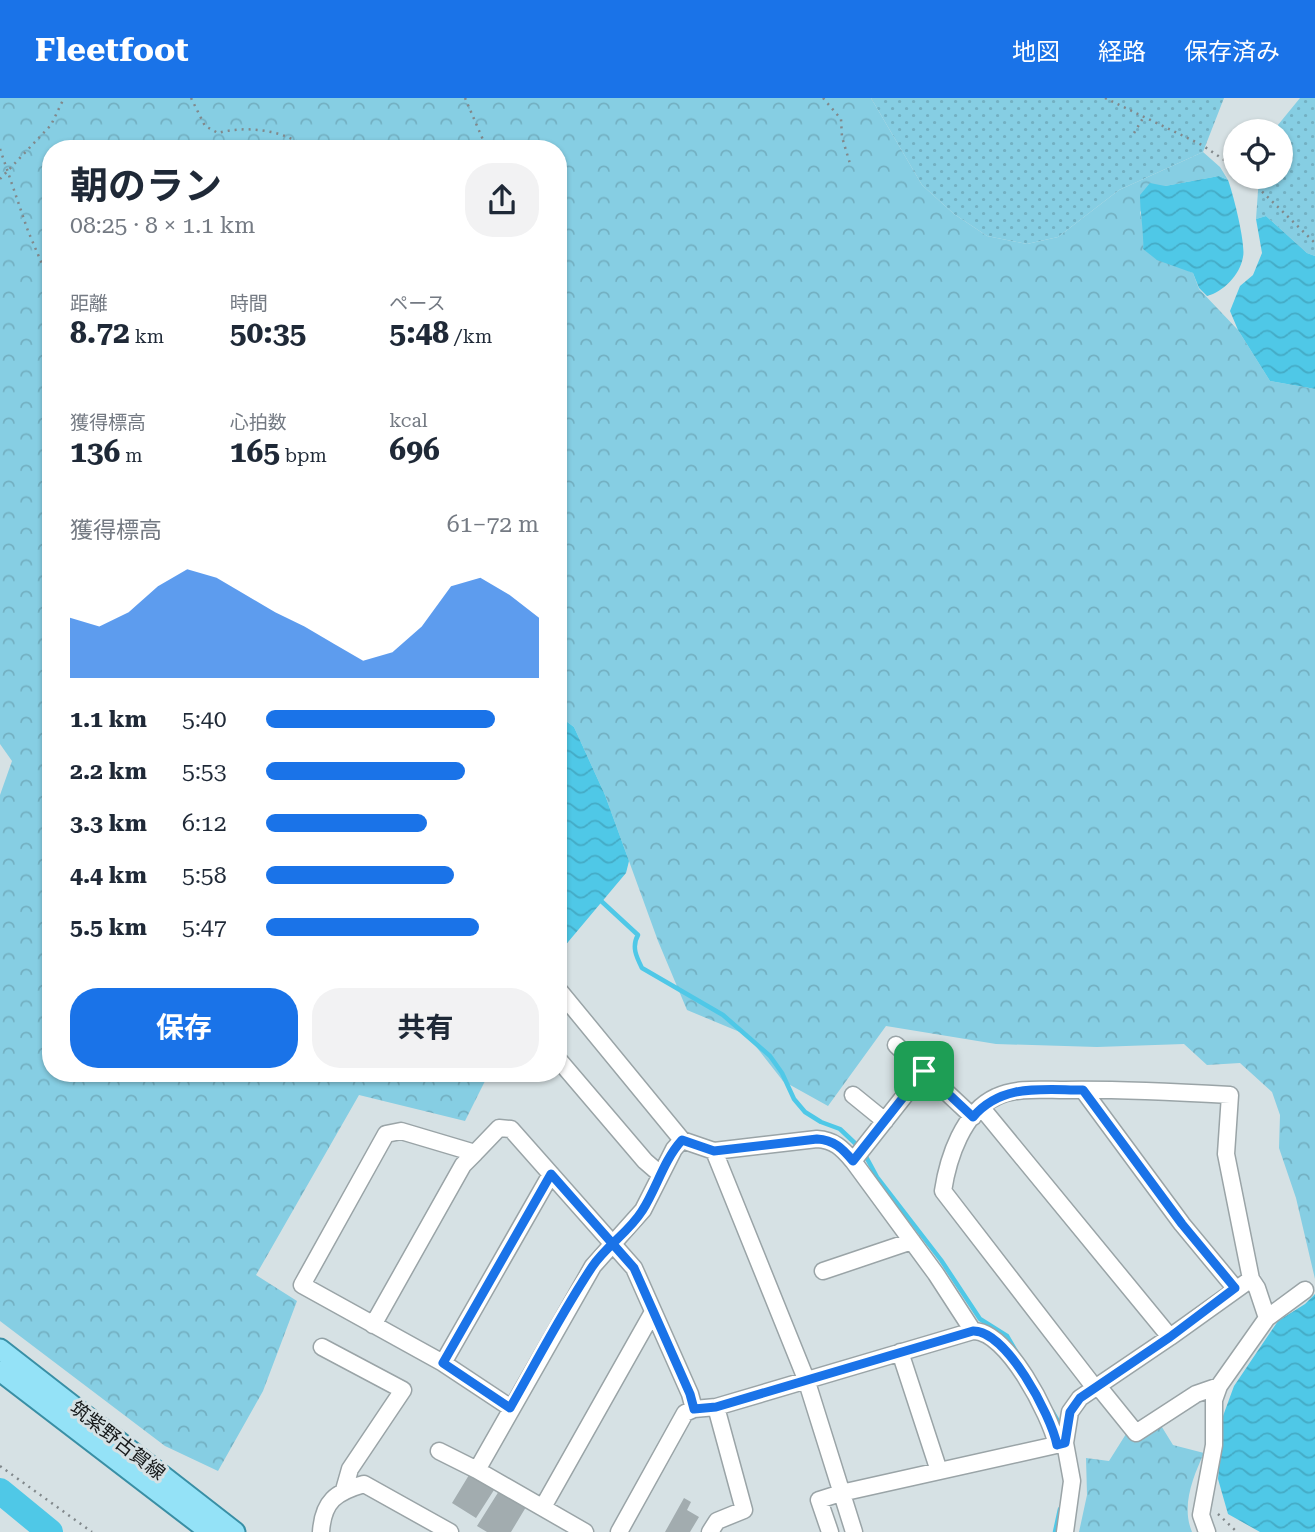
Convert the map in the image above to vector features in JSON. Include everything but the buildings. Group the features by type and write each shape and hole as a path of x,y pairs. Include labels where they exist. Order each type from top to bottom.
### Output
{"main road":[{"name":"筑紫野古賀線","path":"0,1349 235,1532"},
{"name":"筑紫野古賀線","path":"0,1371 210,1532"}],"street":[{"path":"567,1000 682,1140 714,1151 817,1139 829,1140 842,1148 912,1241 973,1331"},
{"path":"896,1045 924,1071 977,1112 1170,1337"},
{"path":"567,1070 645,1161 660,1174"},
{"path":"853,1161 924,1071"},
{"path":"1219,1386 1196,1394 1136,1433 1102,1391 1095,1388 943,1191 946,1171 955,1147 977,1112 997,1096 1022,1090 1230,1095 1226,1154 1251,1279 1257,1288 1267,1318"},
{"path":"1083,1090 1182,1224 1235,1288"},
{"path":"853,1095 886,1121"},
{"path":"373,1325 463,1165 499,1128 511,1129 634,1268 690,1394 694,1409"},
{"path":"475,1153 401,1131 386,1134 302,1284 443,1363 510,1408"},
{"path":"477,1470 593,1266 643,1210 660,1174 682,1140"},
{"path":"714,1151 806,1380 854,1532"},
{"path":"443,1363 551,1174"},
{"path":"823,1271 912,1241"},
{"path":"1061,1444 1070,1412 1080,1398 1251,1279"},
{"path":"1207,1532 1200,1515 1214,1445 1214,1400 1219,1386 1267,1318 1305,1290"},
{"path":"543,1507 653,1312"},
{"path":"619,1532 685,1413 694,1409 716,1407 973,1331 982,1331 1004,1346 1045,1410 1061,1444 1072,1481 1065,1532"},
{"path":"321,1347 403,1390 350,1469 344,1490"},
{"path":"900,1352 939,1471"},
{"path":"710,1532 717,1521 744,1510 716,1407"},
{"path":"831,1532 819,1500 1061,1444"},
{"path":"439,1451 585,1532"},
{"path":"321,1532 322,1515 334,1497 344,1490 364,1484 450,1532"}],"path":[{"path":"0,179 51,125 64,98"},
{"path":"191,98 205,126 218,132 275,132 297,140"},
{"path":"465,98 483,140"},
{"path":"823,98 841,119 842,137 851,167"},
{"path":"1105,98 1202,145 1223,159"},
{"path":"1134,133 1143,118"},
{"path":"0,149 42,264"},
{"path":"1259,189 1315,243"},
{"path":"0,1466 92,1532"},
{"path":"1203,1499 1237,1532"}],"green space":[{"path":"0,98 871,98 922,185 954,214 987,236 1027,244 1058,237 1119,190 1203,152 1220,167 1223,178 1219,176 1165,186 1140,212 1144,228 1143,249 1193,273 1199,289 1238,330 1270,381 1315,389 1315,1279 1296,1198 1279,1148 1280,1115 1272,1092 1240,1063 1207,1065 1184,1044 1097,1047 996,1044 886,1026 828,1106 783,1081 747,1035 687,1010 658,941 605,795 574,727 567,722 567,140 42,140 42,1082 484,1082 465,1121 359,1095 256,1275 297,1301 263,1391 218,1471 165,1446 0,1321 0,795 12,761 0,744"},
{"path":"871,98 1224,98 1203,152 1119,190 1058,237 1027,244 987,236 954,214 922,185"},
{"path":"1300,98 1315,98 1315,256 1307,253 1266,216 1256,219 1258,189 1293,189 1293,119 1283,119"},
{"path":"1157,1419 1173,1445 1204,1453 1192,1482 1188,1502 1192,1532 1079,1532 1087,1495 1086,1458 1109,1461 1126,1434"}],"water":[{"path":"1219,176 1223,178 1223,189 1231,189 1241,230 1243,257 1230,282 1219,291 1207,296 1199,288 1193,273 1157,260 1143,249 1140,195 1150,183 1165,186"},
{"path":"1266,216 1307,253 1315,256 1315,389 1270,381 1238,330 1230,311 1240,286 1253,275 1262,253 1256,219"},
{"path":"567,722 574,727 605,795 629,861 626,873 567,943"},
{"path":"1315,1294 1315,1532 1260,1532 1228,1514 1218,1479 1223,1416 1234,1386 1278,1321 1305,1304"}],"waterway":[{"path":"599,899 638,935 635,948 642,968 723,1015 770,1056 782,1073 794,1099 805,1112 840,1129 859,1147"},
{"path":"864,1153 877,1177 941,1260 980,1319 1007,1336 1017,1353"},
{"path":"1052,1411 1059,1423 1060,1432"},
{"path":"0,1491 50,1532"},
{"path":"1055,1532 1060,1509"}],"route":[{"path":"924,1071 853,1161 842,1148 829,1140 817,1139 714,1151 682,1140 660,1174 643,1210 632,1224 613,1243 593,1266 510,1408 443,1363 551,1174 613,1243 634,1268 690,1394 694,1409 716,1407 973,1331 982,1331 1004,1346 1045,1410 1057,1445 1065,1443 1070,1412 1080,1398 1170,1337 1235,1288 1182,1224 1083,1090 1022,1090 997,1096 981,1107 973,1117 924,1071"}]}
